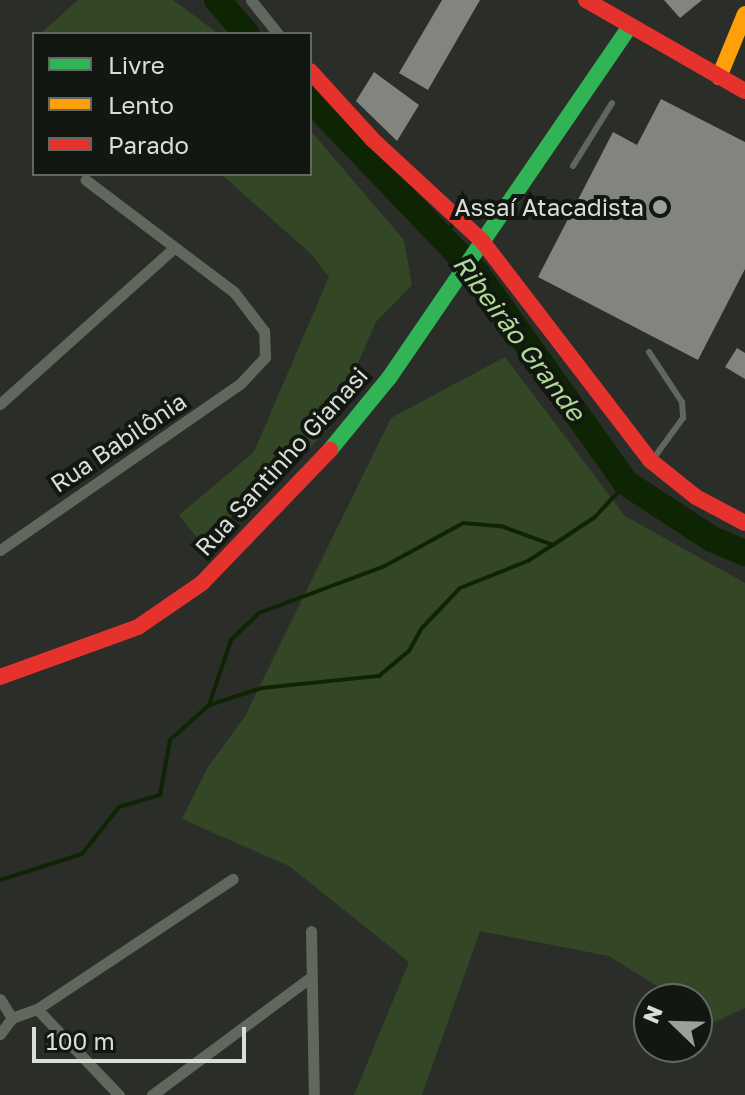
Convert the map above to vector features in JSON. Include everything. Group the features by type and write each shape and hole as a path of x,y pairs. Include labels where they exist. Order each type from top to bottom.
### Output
{"street":[{"path":"251,0 276,32"},
{"path":"586,0 745,91"},
{"path":"719,77 745,14"},
{"name":"Rua Santinho Gianasi","path":"0,677 138,627 202,583 345,434 389,378 630,26"},
{"path":"312,73 373,140 479,245 651,461 696,497 745,523"},
{"path":"0,404 174,248 86,180"},
{"name":"Rua Babilônia","path":"0,550 260,368 267,342 256,317 234,292 174,248"},
{"path":"0,1034 12,1018 37,1009 233,879"},
{"path":"311,931 308,979 314,1095"},
{"path":"152,1095 308,979"},
{"path":"0,999 12,1018"},
{"path":"37,1009 119,1095"}],"lane":[{"path":"573,166 612,103"},
{"path":"649,352 682,402 683,418 651,461"}],"green space":[{"path":"78,0 173,0 216,32 42,32"},
{"path":"312,132 404,240 412,285 376,322 330,427 264,494 202,544 179,515 254,452 329,277 312,255 223,176 312,176"},
{"path":"505,357 625,516 745,583 745,1008 715,1022 713,983 652,983 609,956 480,931 422,1095 354,1095 409,962 289,866 182,819 208,767 245,716 391,418"}],"building":[{"path":"442,0 480,0 428,90 399,73"},
{"path":"664,0 702,0 680,18"},
{"path":"374,72 419,105 397,141 356,101"},
{"name":"Assaí Atacadista","path":"661,99 745,142 745,269 698,360 538,277 613,132 637,145"},
{"path":"737,348 745,353 745,379 725,367"}],"waterway":[{"name":"Ribeirão Grande","path":"217,0 245,32"},
{"name":"Ribeirão Grande","path":"312,101 478,275 626,483 712,539 745,553"},
{"path":"445,240 453,223"},
{"path":"0,880 82,854 119,807 160,795 170,740 209,705 231,640 259,613 383,567 463,523 501,526 553,545 595,517 626,483"},
{"path":"209,705 262,688 379,676 409,651 422,628 460,588 528,561 553,545"}],"traffic: fast":[{"path":"330,450 389,378 630,26"}],"traffic: slow":[{"path":"719,77 745,14"}],"traffic: jam":[{"path":"586,0 745,91"},
{"path":"312,73 373,140 482,241 651,461 696,497 745,523"},
{"path":"0,677 138,627 202,583 330,450"}],"place":[{"name":"Assaí Atacadista","path":"660,207"}]}
